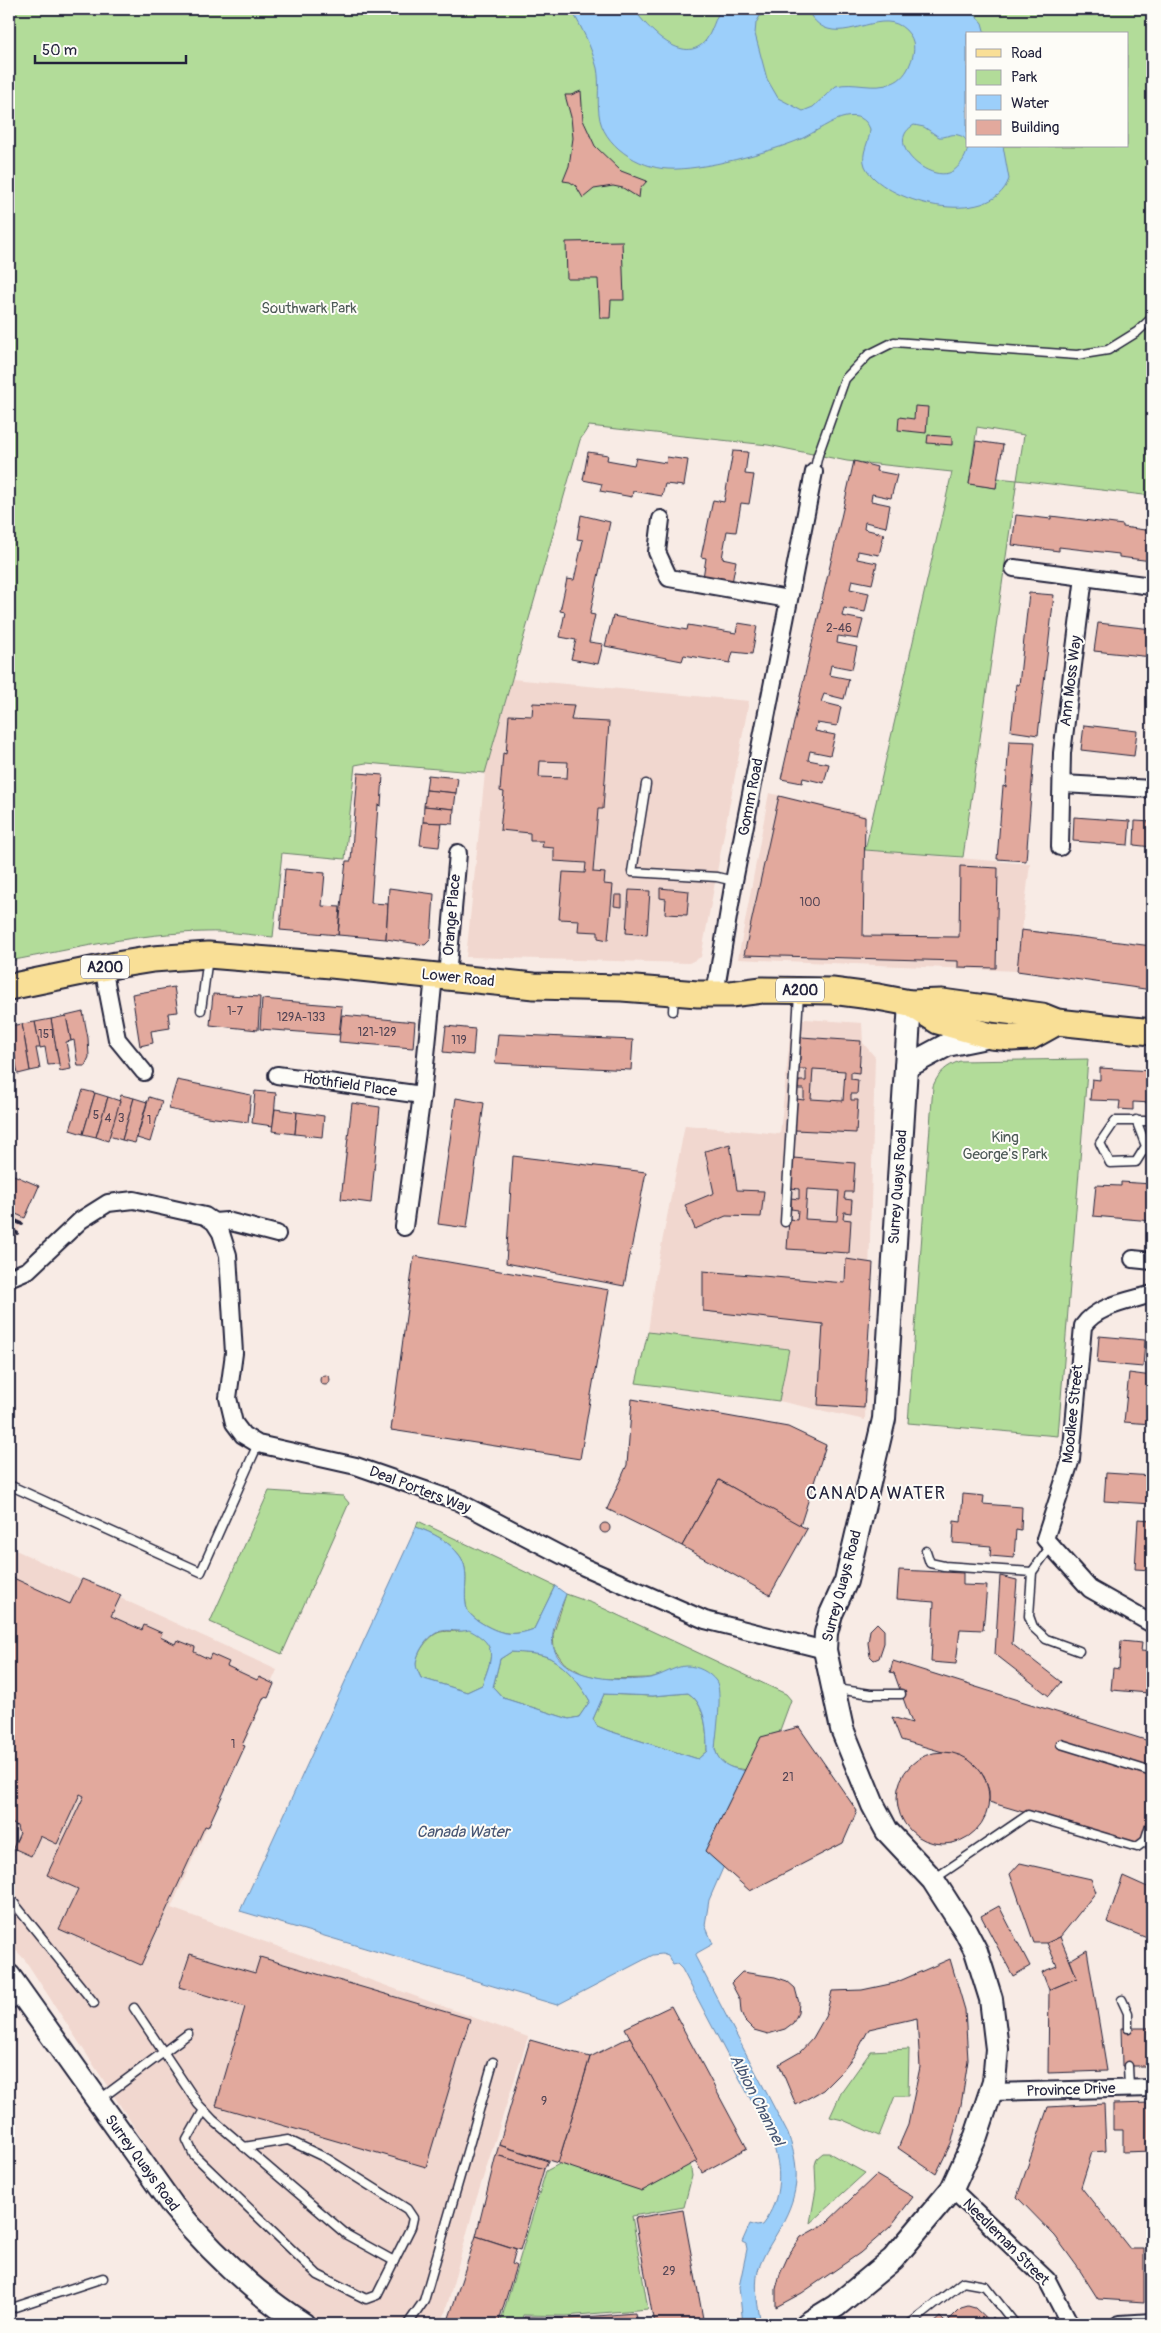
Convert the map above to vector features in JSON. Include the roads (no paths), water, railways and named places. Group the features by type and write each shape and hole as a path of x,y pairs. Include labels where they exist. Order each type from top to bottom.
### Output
{"main road":[{"name":"Lower Road","path":"9,987 102,967 153,959 208,955 440,976 673,1002 715,994 799,990 878,997 910,1004"},
{"name":"A200","path":"910,1004 942,1002 1042,1016 1057,1022 1152,1032"},
{"name":"A200","path":"910,1004 938,1021 974,1029 991,1036 1030,1037 1057,1022"}],"street":[{"name":"Gomm Road","path":"715,994 734,881 814,472"},
{"path":"660,520 657,552 669,578 788,600"},
{"path":"1014,568 1151,586"},
{"name":"Ann Moss Way","path":"1060,847 1063,784 1062,753 1084,577"},
{"path":"1063,784 1152,789"},
{"name":"Orange Place","path":"440,976 458,854"},
{"path":"102,967 117,1039 144,1072"},
{"path":"404,1227 440,976"},
{"name":"Surrey Quays Road","path":"807,2324 836,2306 893,2259 952,2189 976,2136 994,2082 997,2048 991,1998 976,1951 933,1880 888,1831 873,1805 842,1729 825,1650 826,1633 831,1614 846,1581 884,1419 910,1004"},
{"path":"906,1067 947,1045 991,1036"},
{"name":"Hothfield Place","path":"278,1075 422,1095"},
{"path":"9,1278 28,1270 81,1220 108,1203 134,1200 205,1216 214,1222 227,1221 277,1234"},
{"name":"Deal Porters Way","path":"214,1222 224,1239 228,1255 234,1353 228,1398 234,1423 243,1435 258,1444 356,1466 456,1501 584,1567 705,1620 825,1650"},
{"path":"1133,1260 1152,1261"},
{"name":"Moodkee Street","path":"1051,1546 1044,1539 1071,1459 1083,1326 1087,1320 1099,1312 1152,1294"},
{"path":"1051,1546 1090,1589 1152,1624"},
{"name":"Surrey Quays Road","path":"9,1976 16,2001 98,2102 173,2206 198,2236 254,2290 303,2324"},
{"name":"Province Drive","path":"990,2092 1152,2088"},
{"name":"Needleman Street","path":"952,2189 1047,2280 1070,2324"},
{"path":"1120,2324 1152,2322"}],"lane":[{"path":"814,472 818,455 845,379 868,355 894,342 1077,355 1108,350 1137,332 1152,318"},
{"path":"646,784 632,872 717,876 734,881"},
{"path":"201,1010 208,955"},
{"path":"785,1222 799,990"},
{"path":"1136,1120 1146,1146 1136,1162 1110,1163 1100,1143 1116,1121 1136,1120 1152,1121"},
{"path":"9,1485 201,1572 258,1444"},
{"path":"1051,1546 1032,1572 1029,1616 1033,1627 1046,1639 1079,1651"},
{"path":"926,1551 930,1563 944,1566 1032,1572"},
{"path":"832,1689 871,1694 901,1694"},
{"path":"1061,1744 1152,1772"},
{"path":"933,1880 1028,1815 1137,1847 1145,1841 1152,1819"},
{"path":"9,1897 94,2003"},
{"path":"1122,2000 1128,2013 1128,2028"},
{"path":"134,2008 204,2110 244,2147 347,2235 394,2261"},
{"path":"98,2102 188,2034"},
{"path":"408,2324 424,2301 493,2062"},
{"path":"1128,2066 1129,2088"},
{"path":"204,2110 187,2140 194,2155 318,2275 366,2299 377,2296 411,2227 413,2218 407,2209 326,2158 288,2140 244,2147"},
{"path":"9,2309 103,2278"},
{"path":"910,2324 963,2282 985,2286 1015,2324"}],"water":[{"path":"571,9 634,9 647,25 666,42 687,49 697,47 706,40 721,9 764,9 756,23 755,34 767,79 778,98 803,111 813,107 836,86 878,86 895,82 907,70 914,50 910,35 902,26 882,22 849,29 828,29 821,26 806,9 970,9 982,23 984,32 966,32 966,141 958,135 939,137 924,127 914,125 906,132 903,141 911,158 929,171 939,174 949,173 959,166 968,148 1003,148 1009,179 998,195 981,204 960,207 936,206 913,200 892,191 875,179 865,166 864,152 870,129 864,120 854,116 835,120 788,144 735,160 682,169 657,168 645,164 624,153 607,136 598,108 597,68 582,30"},
{"name":"Canada Water","path":"416,1527 440,1538 460,1556 465,1568 465,1595 469,1613 487,1626 500,1632 519,1633 534,1629 555,1586 566,1594 554,1628 553,1643 560,1660 570,1668 596,1677 625,1680 650,1678 686,1666 699,1668 710,1675 716,1681 719,1694 715,1749 718,1756 728,1766 764,1774 709,1900 705,1925 713,1944 695,1956 788,2134 796,2173 796,2185 790,2208 758,2271 756,2291 761,2324 743,2324 739,2287 747,2249 746,2244 742,2242 750,2224 762,2225 774,2204 779,2183 775,2149 682,1969 677,1964 673,1965 668,1956 662,1954 653,1955 557,2005 240,1911","holes":["469,1630 485,1641 491,1653 482,1685 467,1692 421,1678 416,1664 420,1650 426,1641 438,1632","511,1652 546,1656 562,1666 573,1677 590,1701 579,1717 569,1719 503,1698 493,1687 500,1659","688,1693 699,1704 706,1727 707,1751 698,1759 609,1731 597,1726 593,1719 604,1694 653,1696"]}],"railway":[{"path":"9,1218 22,1224"},
{"path":"9,1230 17,1233"}],"district":[{"name":"CANADA WATER","path":"876,1493"}],"park label":[{"name":"Southwark Park","path":"309,308"},
{"name":"King George's Park","path":"1005,1146"}],"water label":[{"name":"Albion Channel","path":"757,2100"}]}
